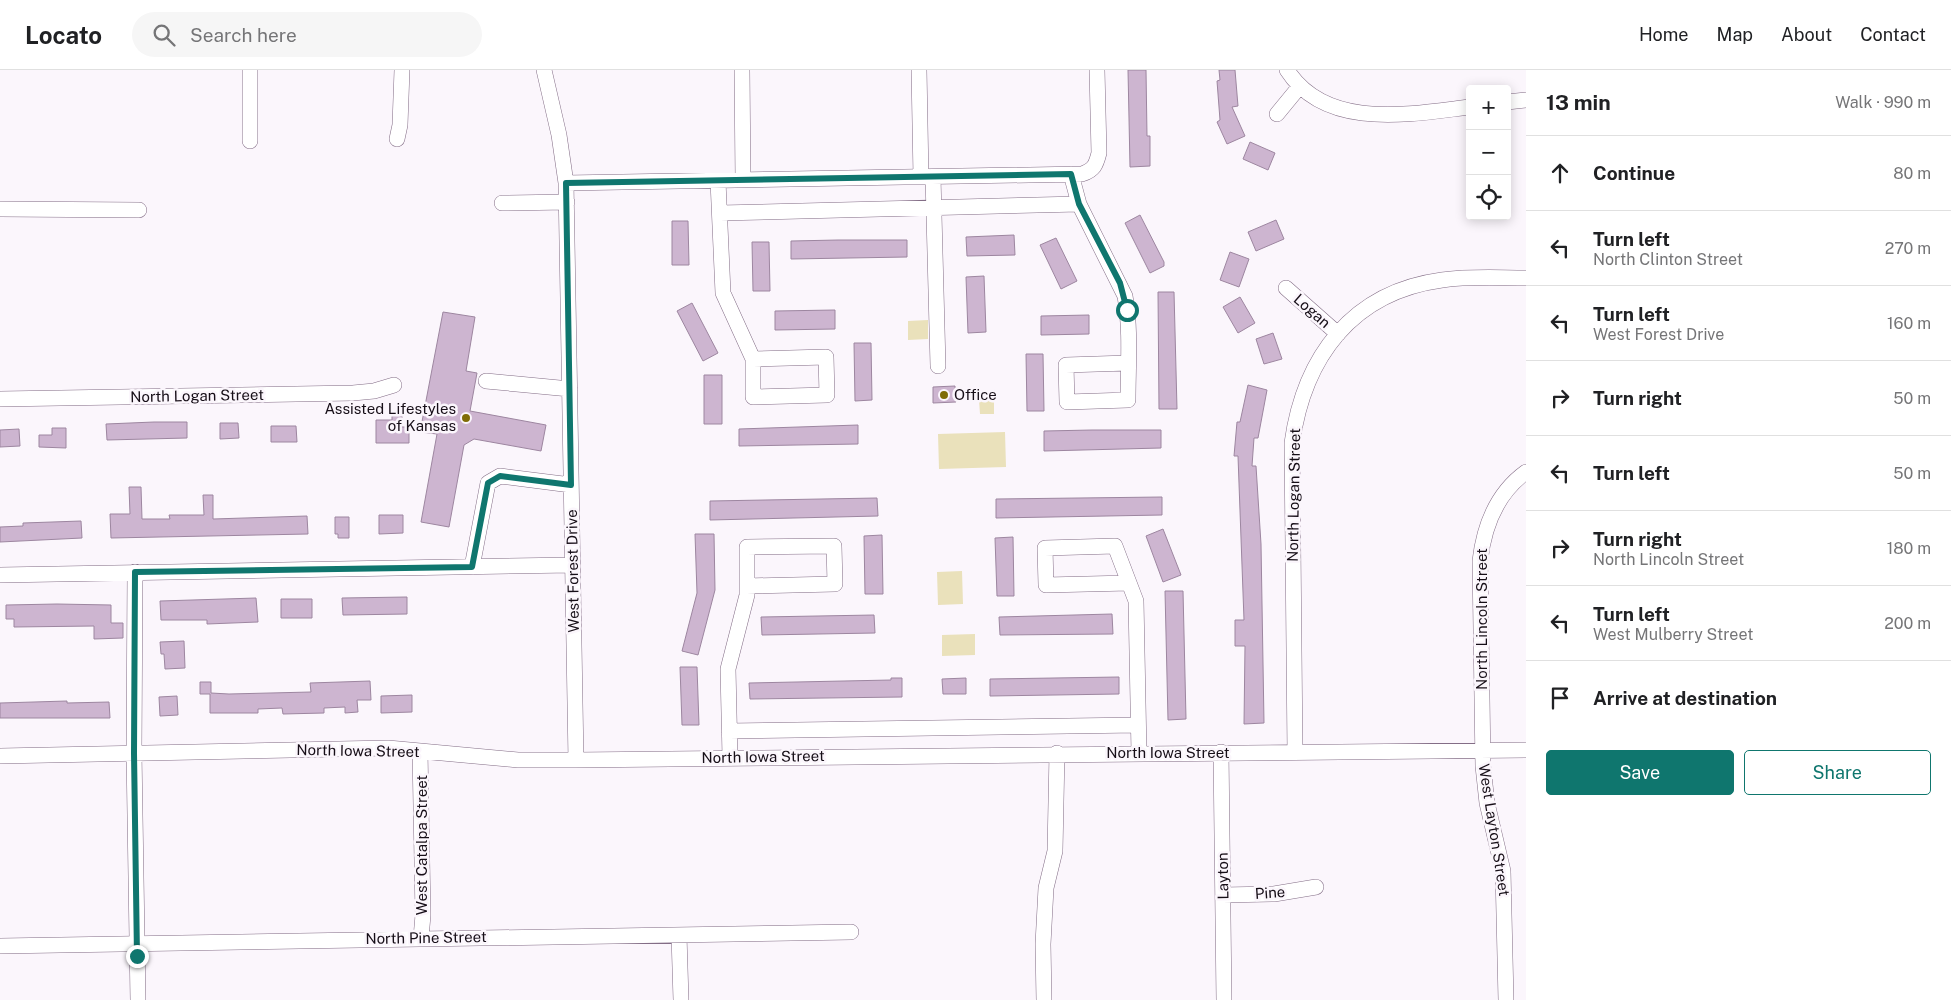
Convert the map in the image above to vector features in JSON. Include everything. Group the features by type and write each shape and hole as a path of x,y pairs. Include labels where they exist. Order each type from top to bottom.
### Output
{"street":[{"path":"250,70 250,141"},
{"path":"397,139 400,125 402,70"},
{"name":"West Forest Drive","path":"544,70 559,135 566,183 576,760"},
{"path":"742,70 744,180"},
{"path":"919,70 927,177 934,208 938,366"},
{"path":"566,183 1071,174 1092,171 1097,164 1098,153 1097,70"},
{"path":"1287,70 1300,86 1329,103 1355,113 1371,115 1408,114 1466,107"},
{"path":"1277,114 1300,86"},
{"path":"1511,102 1526,100"},
{"path":"1071,174 1079,204 1125,296 1127,310 1128,363 1128,400 1067,402 1066,365 1128,363"},
{"path":"718,181 723,293 753,359 753,397 827,395 826,357 753,359"},
{"path":"502,203 566,202"},
{"path":"720,212 1079,204"},
{"path":"0,209 139,210"},
{"name":"North Logan Street","path":"1296,752 1292,443 1296,412 1308,378 1325,350 1338,334 1359,314 1383,299 1414,286 1458,279 1526,278"},
{"name":"Logan","path":"1286,288 1338,334"},
{"path":"486,381 570,389"},
{"name":"North Logan Street","path":"0,399 353,393 374,391 394,385"},
{"name":"North Lincoln Street","path":"1482,751 1481,548 1487,525 1498,503 1510,486 1526,472"},
{"path":"472,567 488,483 500,476 571,485"},
{"path":"730,757 728,669 747,595 746,547 834,546 835,584 747,586"},
{"path":"1129,583 1046,585 1045,548 1115,546 1136,601 1139,753"},
{"path":"0,575 572,565"},
{"path":"135,572 134,753 138,1000"},
{"path":"729,732 1138,725"},
{"name":"North Iowa Street","path":"0,756 388,748 518,760 1526,750"},
{"name":"West Catalpa Street","path":"420,751 423,915 421,938"},
{"name":"West Layton Street","path":"1482,751 1487,803 1504,886 1506,1000"},
{"name":"Layton","path":"1220,752 1224,1000"},
{"path":"1044,1000 1043,944 1046,888 1055,851 1057,754"},
{"name":"Pine","path":"1223,895 1274,894 1316,888"},
{"name":"North Pine Street","path":"0,946 851,932"},
{"path":"679,935 681,1000"}],"shaded area":[{"path":"928,320 928,339 908,340 908,321"},
{"path":"979,400 994,400 994,414 980,414"},
{"path":"1005,432 1006,467 939,469 938,434"},
{"path":"962,571 963,604 938,605 937,572"},
{"path":"975,634 975,655 942,656 942,635"}],"building":[{"path":"1128,70 1146,70 1147,136 1150,136 1150,166 1130,167"},
{"path":"1219,70 1235,70 1238,106 1232,107 1245,136 1227,144 1217,122 1220,120 1217,81 1220,80"},
{"path":"1250,142 1275,153 1268,170 1243,159"},
{"path":"1140,215 1164,262 1164,266 1150,273 1125,223"},
{"path":"1276,220 1284,239 1256,251 1248,232"},
{"path":"672,221 688,221 689,265 672,265"},
{"path":"1014,235 1015,255 967,256 966,237"},
{"path":"1056,238 1077,281 1061,289 1040,245"},
{"path":"907,240 907,257 791,259 791,241"},
{"path":"752,242 769,242 770,291 753,291"},
{"path":"1230,252 1249,259 1239,287 1220,280"},
{"path":"984,276 986,332 968,333 966,277"},
{"path":"1158,292 1174,292 1177,409 1159,409"},
{"path":"1240,297 1255,323 1238,333 1223,307"},
{"path":"692,303 718,353 703,361 677,311"},
{"path":"835,310 835,329 775,330 775,311"},
{"name":"Assisted Lifestyles of Kansas","path":"443,312 475,317 466,371 477,373 470,411 546,425 541,451 474,439 464,445 449,527 421,522 437,434 420,432"},
{"path":"1089,315 1089,334 1041,335 1041,316"},
{"path":"1273,333 1282,359 1264,364 1256,339"},
{"path":"854,343 871,343 872,400 855,401"},
{"path":"1026,354 1043,354 1044,411 1027,411"},
{"path":"704,375 722,375 722,424 704,424"},
{"path":"1248,385 1267,390 1258,438 1254,438 1252,466 1256,466 1261,544 1264,723 1244,724 1245,646 1235,646 1235,620 1244,620 1238,456 1234,456 1237,422 1240,422"},
{"name":"Office","path":"955,386 956,402 933,403 933,387"},
{"path":"402,415 402,427 409,427 409,443 376,443 376,420 392,420 392,416"},
{"path":"187,422 187,438 107,440 106,424"},
{"path":"220,423 238,423 239,438 220,439"},
{"path":"858,425 858,444 739,446 739,429"},
{"path":"271,426 296,426 297,442 271,442"},
{"path":"52,428 66,428 66,448 39,447 39,435 52,435"},
{"path":"19,429 20,446 0,447 0,430"},
{"path":"1161,430 1161,448 1044,451 1044,431"},
{"path":"129,487 141,487 142,519 170,519 169,515 204,515 203,495 213,495 213,519 307,516 308,534 111,538 110,514 130,514"},
{"path":"1162,497 1162,515 996,518 996,499"},
{"path":"877,498 878,516 710,520 710,501"},
{"path":"379,515 403,515 403,533 379,534"},
{"path":"335,517 349,517 349,538 338,538 338,534 335,534"},
{"path":"81,521 82,538 0,542 0,527 23,526 23,523"},
{"path":"1163,529 1181,575 1163,582 1146,536"},
{"path":"695,534 714,534 715,590 698,655 682,651 697,593"},
{"path":"882,535 883,594 865,594 864,536"},
{"path":"1013,537 1014,596 997,596 995,538"},
{"path":"1165,591 1183,591 1186,719 1168,720"},
{"path":"407,597 407,614 343,615 342,598"},
{"path":"256,598 258,622 207,624 207,620 161,620 160,601"},
{"path":"281,599 312,599 312,618 281,618"},
{"path":"6,605 111,605 111,623 123,623 123,638 94,639 94,626 14,627 14,619 6,619"},
{"path":"1112,614 1113,634 1000,635 999,617"},
{"path":"874,615 875,633 762,635 761,617"},
{"path":"184,641 185,668 165,669 164,654 161,654 160,642"},
{"path":"680,667 697,667 699,725 682,725"},
{"path":"1119,677 1119,694 990,696 990,679"},
{"path":"891,678 902,678 902,697 750,699 749,683 891,680"},
{"path":"966,678 966,694 943,694 942,679"},
{"path":"370,681 371,700 357,700 358,712 345,713 345,707 324,708 324,713 283,714 282,708 258,709 258,713 210,713 210,694 200,694 200,682 211,682 211,693 229,694 311,692 310,683"},
{"path":"412,695 412,712 381,713 381,696"},
{"path":"177,696 178,715 160,716 159,697"},
{"path":"67,701 67,703 109,702 110,718 0,718 0,703"}],"place":[{"name":"Office","path":"944,395"},
{"name":"Assisted Lifestyles of Kansas","path":"466,418"}],"route":[{"path":"137,956 134,753 135,572 472,567 488,483 500,476 571,485 566,183 1071,174 1079,204 1120,283 1125,296 1127,310"}]}
